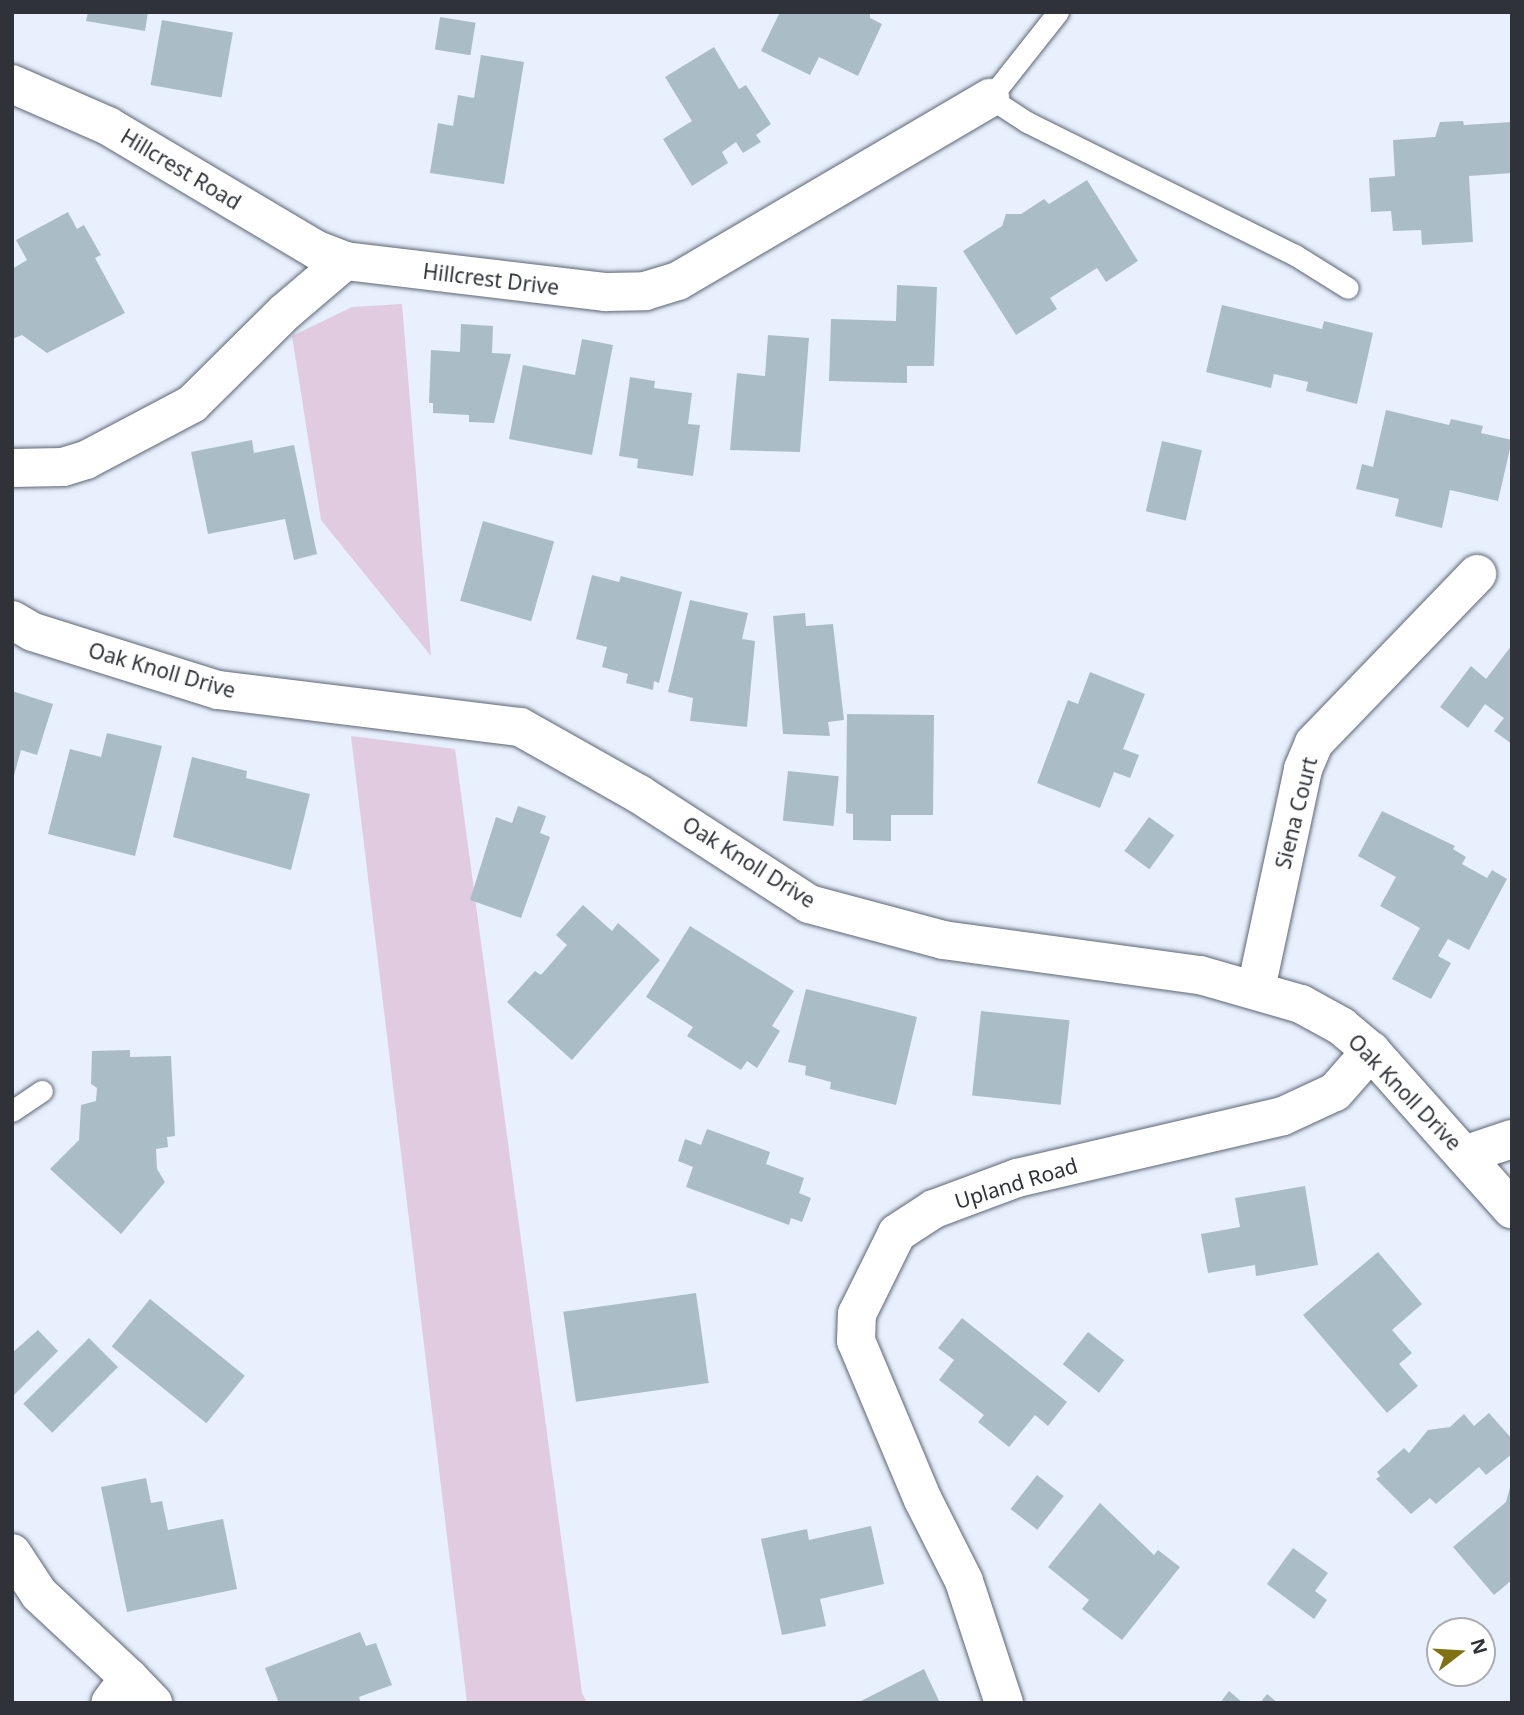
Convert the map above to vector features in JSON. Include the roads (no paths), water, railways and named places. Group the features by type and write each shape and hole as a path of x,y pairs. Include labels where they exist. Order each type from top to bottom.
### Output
{"street":[{"name":"Hillcrest Road","path":"12,85 108,126 317,250 345,261"},
{"name":"Hillcrest Drive","path":"345,261 606,292 645,291 678,281 990,99"},
{"path":"12,468 63,467 86,460 192,404 285,312 345,261"},
{"name":"Siena Court","path":"1256,989 1303,769 1314,743 1477,574"},
{"name":"Oak Knoll Drive","path":"12,620 33,632 218,690 520,727 639,794 809,904 943,940 1200,975 1301,1004 1341,1026 1371,1051 1512,1209"},
{"name":"Upland Road","path":"1004,1703 964,1581 923,1500 856,1341 857,1314 897,1233 934,1209 1017,1178 1283,1116 1335,1092 1371,1051"},
{"path":"1464,1155 1512,1139"},
{"path":"12,1553 39,1594 131,1695"}],"lane":[{"path":"1058,12 990,99 1027,122 1295,255 1348,288"},
{"path":"12,1111 42,1091"}]}
